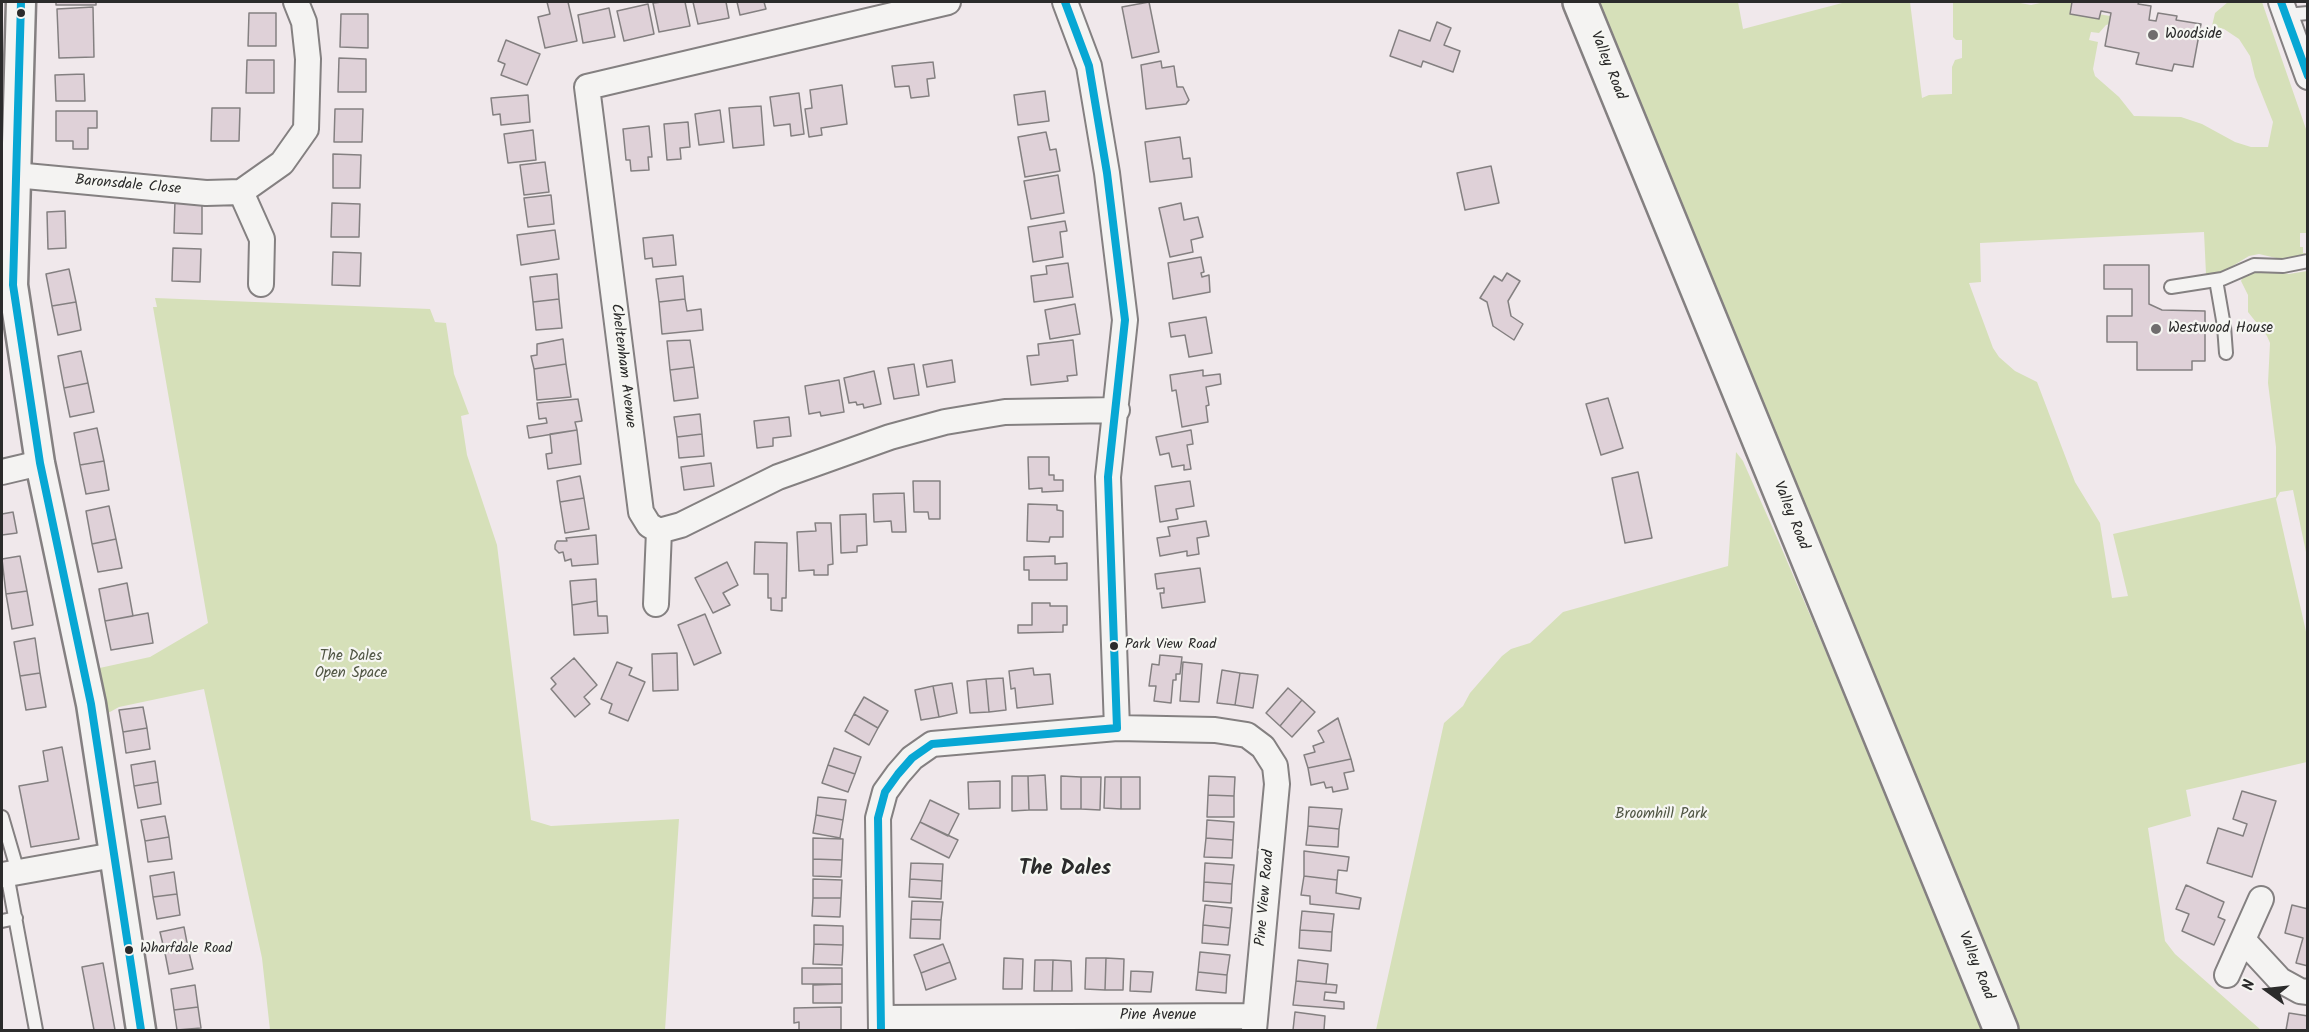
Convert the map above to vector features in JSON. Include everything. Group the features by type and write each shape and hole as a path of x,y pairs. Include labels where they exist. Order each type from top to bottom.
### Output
{"main road":[{"name":"Valley Road","path":"1580,2 2001,1030"}],"street":[{"path":"21,2 13,285 40,463 89,696 141,1030"},
{"path":"261,284 262,239 241,192 282,163 306,129 308,59 304,22 296,2"},
{"name":"Cheltenham Avenue","path":"659,531 649,525 641,512 586,87 948,2"},
{"path":"881,1024 878,818 885,792 898,774 912,758 932,744 1117,728 1108,477 1125,321 1107,173 1089,66 1065,2"},
{"path":"2291,10 2307,77"},
{"name":"Baronsdale Close","path":"15,176 206,193 241,192"},
{"path":"656,604 659,531 681,525 778,477 890,437 945,422 1005,412 1117,410"},
{"path":"2,472 40,463"},
{"name":"Pine View Road","path":"1117,728 1215,730 1247,735 1263,747 1275,766 1277,784 1254,1023"},
{"path":"9,874 114,855"},
{"path":"2227,975 2261,899"},
{"path":"2243,940 2280,980 2300,991 2307,992"},
{"name":"Pine Avenue","path":"881,1024 1254,1023"}],"lane":[{"path":"2171,287 2222,279 2254,265 2283,266 2307,261"},
{"path":"2216,280 2226,352"},
{"path":"2,817 16,918 36,1030"},
{"path":"2,921 16,918"}],"green space":[{"path":"1598,2 1738,2 1743,29 1846,2 1910,2 1922,98 1929,95 1952,94 1952,67 1955,60 1962,58 1962,40 1956,40 1953,37 1953,2 2015,2 2031,5 2045,2 2083,2 2081,11 2110,16 2112,7 2110,24 2099,33 2091,32 2089,40 2098,42 2093,69 2095,76 2119,97 2134,116 2181,117 2202,124 2235,142 2251,147 2268,147 2273,122 2255,77 2250,56 2239,39 2224,29 2212,26 2215,13 2228,2 2262,2 2307,132 2307,233 2300,233 2300,247 2303,247 2305,259 2289,261 2259,254 2249,256 2221,273 2206,274 2204,232 1980,243 1981,282 1969,283 1993,348 1999,357 2015,371 2037,382 2075,482 2100,523 2112,598 2128,596 2113,534 2276,497 2276,447 2268,383 2270,343 2248,312 2248,295 2241,281 2245,272 2257,267 2289,274 2307,271 2307,557 2293,490 2280,492 2276,499 2307,636 2307,762 2186,790 2191,816 2148,828 2165,941 2175,954 2261,1030 2019,1030"},
{"name":"The Dales Open Space","path":"155,298 430,309 435,322 446,323 454,374 469,414 461,416 467,455 497,545 531,820 551,826 679,819 665,1030 270,1030 262,958 204,689 119,707 99,718 95,669 150,657 208,623 153,307 157,307"},
{"name":"Broomhill Park","path":"1736,452 1743,461 1778,540 1904,835 1984,1030 1376,1030 1444,723 1463,706 1470,693 1502,656 1511,649 1530,643 1563,612 1728,566"}],"building":[{"path":"56,2 96,2 96,5 56,5"},
{"path":"547,2 568,2 577,41 545,48 538,17 550,14"},
{"path":"685,2 690,26 659,32 653,3"},
{"path":"693,2 726,2 729,18 698,24"},
{"path":"737,2 764,2 766,9 740,15"},
{"path":"1149,2 1159,52 1132,58 1122,7"},
{"name":"Woodside","path":"2072,2 2139,2 2138,4 2151,6 2149,20 2156,21 2158,13 2177,16 2176,20 2201,24 2193,67 2174,64 2172,71 2136,64 2139,53 2105,46 2111,13 2101,11 2099,19 2070,14"},
{"path":"648,4 654,34 624,41 617,11"},
{"path":"93,7 94,57 59,58 57,9"},
{"path":"609,8 615,37 583,43 578,15"},
{"path":"249,13 276,13 276,46 248,46"},
{"path":"341,14 368,14 368,48 340,47"},
{"path":"1437,22 1451,28 1444,45 1460,51 1453,72 1423,61 1421,67 1390,56 1399,30 1430,41"},
{"path":"506,40 540,54 527,85 501,75 505,64 498,61"},
{"path":"339,58 366,59 366,92 338,92"},
{"path":"247,60 274,60 274,93 246,93"},
{"path":"1161,61 1162,68 1174,66 1177,87 1183,87 1189,100 1186,104 1146,109 1141,65"},
{"path":"933,62 935,78 927,79 929,96 911,98 909,86 895,87 892,66"},
{"path":"84,74 85,101 56,101 55,75"},
{"path":"842,85 847,124 821,128 822,135 809,137 805,109 812,108 810,90"},
{"path":"1045,91 1049,121 1018,125 1014,95"},
{"path":"799,93 804,134 791,136 790,124 774,126 770,97"},
{"path":"528,95 530,122 501,125 500,114 493,115 491,98"},
{"path":"761,106 764,145 733,148 729,108"},
{"path":"212,108 240,108 239,141 211,141"},
{"path":"335,109 363,109 362,142 334,142"},
{"path":"720,110 724,142 699,145 695,114"},
{"path":"56,111 97,111 97,128 88,128 88,149 73,149 73,141 56,141"},
{"path":"688,122 690,147 680,148 681,159 667,160 664,124"},
{"path":"649,126 652,157 648,157 649,170 631,171 630,160 626,160 623,129"},
{"path":"533,130 536,160 508,163 504,134"},
{"path":"1046,132 1050,150 1056,149 1060,171 1025,177 1018,137"},
{"path":"1180,137 1183,159 1190,158 1192,177 1150,182 1145,142"},
{"path":"333,154 361,155 360,188 333,188"},
{"path":"545,162 549,192 524,195 520,165"},
{"path":"1491,166 1499,203 1465,210 1457,173"},
{"path":"1058,175 1064,213 1031,219 1024,181"},
{"path":"551,195 554,224 528,227 524,198"},
{"path":"175,200 202,200 202,234 174,233"},
{"path":"332,203 360,204 359,237 331,237"},
{"path":"1181,203 1184,220 1198,217 1203,237 1191,240 1193,252 1170,257 1159,208"},
{"path":"65,211 66,248 48,249 47,212"},
{"path":"1065,221 1067,231 1060,232 1063,257 1033,262 1028,227"},
{"path":"555,230 559,259 521,265 517,235"},
{"path":"673,235 676,265 653,267 652,258 645,259 643,238"},
{"path":"173,248 201,249 200,282 172,281"},
{"path":"333,252 361,253 360,286 332,285"},
{"path":"1201,257 1204,272 1201,273 1202,277 1209,275 1210,292 1173,299 1168,263"},
{"path":"1068,263 1073,297 1034,302 1031,276 1047,274 1046,266"},
{"name":"Westwood House","path":"2104,265 2149,265 2149,304 2162,310 2205,311 2205,361 2192,361 2192,370 2137,370 2137,342 2107,342 2107,316 2132,316 2132,289 2104,289"},
{"path":"69,269 76,302 52,306 46,274"},
{"path":"1507,273 1520,281 1508,301 1511,316 1523,324 1514,340 1493,326 1487,302 1480,298 1494,276 1502,281"},
{"path":"557,274 559,299 533,302 530,277"},
{"path":"683,276 685,299 659,302 656,279"},
{"path":"559,299 562,328 536,330 533,302"},
{"path":"685,299 687,311 701,309 703,330 662,334 659,302"},
{"path":"76,302 81,330 58,335 52,306"},
{"path":"1075,304 1080,334 1050,339 1045,310"},
{"path":"1206,317 1212,353 1189,357 1185,335 1171,337 1169,323"},
{"path":"563,339 566,364 534,369 531,356 537,355 537,344"},
{"path":"690,340 694,367 670,370 667,341"},
{"path":"1073,340 1077,375 1067,376 1068,381 1031,385 1027,356 1039,355 1038,344"},
{"path":"81,351 88,383 64,388 58,356"},
{"path":"952,360 955,382 927,387 923,365"},
{"path":"566,364 571,397 537,400 534,369"},
{"path":"914,364 919,395 894,399 888,368"},
{"path":"694,367 698,398 674,401 670,370"},
{"path":"1203,370 1203,376 1220,374 1221,384 1206,387 1209,405 1206,406 1208,422 1182,427 1176,390 1172,391 1170,375"},
{"path":"874,371 881,404 864,408 863,404 849,403 844,378"},
{"path":"839,380 844,412 821,416 820,412 809,414 805,386"},
{"path":"88,383 94,412 70,417 64,388"},
{"path":"1608,398 1623,448 1601,455 1586,404"},
{"path":"578,399 582,421 575,422 577,430 529,438 527,426 547,423 546,418 539,419 537,403"},
{"path":"700,414 702,434 677,437 674,417"},
{"path":"789,417 791,436 773,438 773,446 757,448 754,421"},
{"path":"97,428 104,461 80,465 74,433"},
{"path":"577,430 581,464 548,469 546,454 552,453 550,434"},
{"path":"1191,430 1193,444 1187,445 1191,469 1184,470 1184,465 1172,467 1169,453 1160,455 1156,437"},
{"path":"702,434 704,456 679,458 677,437"},
{"path":"1028,457 1049,457 1049,475 1054,475 1054,480 1063,480 1063,491 1042,492 1042,488 1029,489"},
{"path":"104,461 109,490 86,494 80,465"},
{"path":"711,463 714,486 684,490 681,467"},
{"path":"1638,472 1652,538 1625,543 1612,478"},
{"path":"580,476 584,498 560,502 557,481"},
{"path":"913,481 940,481 940,519 929,519 928,512 914,512"},
{"path":"1190,481 1194,506 1176,509 1178,519 1160,522 1155,486"},
{"path":"904,493 906,532 892,532 891,521 874,522 873,494"},
{"path":"584,498 589,529 565,533 560,502"},
{"path":"1028,504 1057,505 1057,510 1063,511 1063,537 1050,537 1049,542 1027,541"},
{"path":"109,506 116,539 92,544 86,511"},
{"path":"13,512 17,533 2,535 2,514"},
{"path":"866,514 867,545 857,546 857,552 841,553 840,515"},
{"path":"1206,521 1209,536 1197,538 1199,554 1187,556 1187,551 1160,556 1157,538 1170,536 1168,527"},
{"path":"815,523 831,523 833,564 828,565 828,575 814,575 814,570 799,571 797,532 816,531"},
{"path":"596,535 598,564 572,566 571,559 565,561 563,552 559,553 555,549 557,541"},
{"path":"116,539 122,568 98,572 92,544"},
{"path":"755,542 787,543 786,598 782,598 782,611 771,610 771,598 768,598 768,574 754,574"},
{"path":"20,556 27,591 6,594 2,559"},
{"path":"1055,556 1055,564 1067,563 1067,580 1029,580 1029,570 1024,570 1024,557"},
{"path":"727,562 738,585 723,593 730,605 713,613 695,578"},
{"path":"1200,568 1205,602 1162,608 1160,593 1164,593 1164,588 1157,589 1155,574"},
{"path":"596,579 597,601 572,605 570,581"},
{"path":"127,583 133,616 105,621 99,589"},
{"path":"27,591 33,625 12,629 6,594"},
{"path":"597,601 598,616 607,616 608,633 574,635 572,605"},
{"path":"1032,603 1067,606 1067,625 1063,625 1063,632 1018,633 1018,625 1032,625"},
{"path":"148,613 153,643 111,650 105,621"},
{"path":"705,614 721,653 694,665 678,625"},
{"path":"35,638 40,673 20,676 14,642"},
{"path":"677,653 678,690 653,691 652,654"},
{"path":"1160,655 1182,657 1180,674 1176,674 1176,680 1173,680 1171,703 1154,701 1156,686 1149,686 1152,664 1159,665"},
{"path":"574,658 597,685 584,697 590,704 575,717 551,689 556,684 551,678"},
{"path":"617,662 632,668 629,675 645,682 628,721 609,713 612,704 601,699"},
{"path":"1183,662 1202,664 1199,702 1180,701"},
{"path":"1033,668 1034,675 1050,674 1053,704 1017,708 1015,688 1011,689 1009,671"},
{"path":"1222,670 1240,673 1235,705 1217,703"},
{"path":"40,673 46,707 26,710 20,676"},
{"path":"1240,673 1258,675 1253,708 1235,705"},
{"path":"1003,678 1006,710 989,712 986,679"},
{"path":"986,679 989,712 970,713 967,681"},
{"path":"952,683 957,713 939,717 933,686"},
{"path":"933,686 939,717 921,720 915,690"},
{"path":"1288,688 1302,700 1280,726 1266,713"},
{"path":"864,697 888,711 878,728 854,714"},
{"path":"1302,700 1315,712 1292,737 1280,726"},
{"path":"143,707 147,728 123,732 119,710"},
{"path":"854,714 878,728 869,745 845,731"},
{"path":"1338,718 1351,759 1308,768 1304,755 1315,752 1313,746 1324,742 1318,731"},
{"path":"147,728 150,749 126,753 123,732"},
{"path":"62,747 79,839 31,847 19,786 48,781 43,751"},
{"path":"834,748 861,757 855,774 828,765"},
{"path":"1351,759 1354,771 1344,773 1348,789 1333,792 1332,787 1326,788 1324,782 1311,785 1308,768"},
{"path":"155,761 158,782 134,786 131,765"},
{"path":"828,765 855,774 848,792 822,783"},
{"path":"1045,775 1047,810 1029,810 1028,776"},
{"path":"1012,776 1028,776 1029,810 1012,811"},
{"path":"1061,776 1081,777 1081,809 1061,809"},
{"path":"1209,776 1235,777 1234,796 1208,795"},
{"path":"1081,777 1101,777 1100,810 1081,809"},
{"path":"1105,777 1121,777 1121,809 1104,808"},
{"path":"1121,777 1140,777 1140,809 1121,809"},
{"path":"1000,781 1000,808 969,809 968,782"},
{"path":"158,782 161,804 138,808 134,786"},
{"path":"2242,791 2276,801 2252,877 2207,863 2218,828 2243,836 2247,824 2233,819"},
{"path":"1208,795 1234,796 1234,817 1207,817"},
{"path":"818,797 846,800 843,820 816,815"},
{"path":"930,800 959,814 948,836 920,822"},
{"path":"1309,807 1342,809 1339,829 1308,826"},
{"path":"816,815 843,820 840,838 813,833"},
{"path":"165,816 169,837 145,841 141,820"},
{"path":"1207,820 1234,822 1233,840 1206,838"},
{"path":"920,822 958,840 949,858 911,839"},
{"path":"1308,826 1339,829 1338,847 1306,845"},
{"path":"169,837 172,859 148,862 145,841"},
{"path":"813,838 843,839 842,860 813,859"},
{"path":"1206,838 1233,840 1232,858 1204,857"},
{"path":"1304,851 1349,857 1347,871 1338,870 1337,880 1304,876"},
{"path":"813,859 842,860 841,877 813,876"},
{"path":"911,863 943,864 942,881 910,879"},
{"path":"1205,863 1234,865 1232,884 1204,882"},
{"path":"174,872 177,894 153,897 150,876"},
{"path":"1304,876 1337,880 1336,893 1361,898 1359,909 1310,904 1310,896 1301,895"},
{"path":"813,879 842,880 841,898 813,898"},
{"path":"910,879 942,881 941,899 909,897"},
{"path":"1204,882 1232,884 1231,903 1203,901"},
{"path":"2186,885 2224,902 2218,917 2225,920 2214,945 2182,931 2189,914 2176,909"},
{"path":"177,894 180,915 157,919 153,897"},
{"path":"813,898 841,898 840,917 812,916"},
{"path":"912,901 943,902 941,920 911,919"},
{"path":"1205,905 1232,908 1230,928 1203,925"},
{"path":"2292,905 2308,909 2308,966 2296,963 2303,938 2285,933"},
{"path":"1302,911 1334,914 1332,932 1300,930"},
{"path":"911,919 941,920 940,939 910,938"},
{"path":"814,925 843,926 843,945 814,944"},
{"path":"1203,925 1230,928 1228,945 1202,943"},
{"path":"184,927 188,948 165,953 160,932"},
{"path":"1300,930 1332,932 1331,951 1299,948"},
{"path":"814,944 843,945 842,965 813,964"},
{"path":"943,944 950,962 921,973 914,955"},
{"path":"188,948 193,969 169,974 165,953"},
{"path":"1200,952 1230,955 1227,975 1198,972"},
{"path":"1004,958 1023,959 1022,989 1003,989"},
{"path":"1086,958 1106,958 1105,990 1085,989"},
{"path":"1106,958 1124,959 1123,990 1105,990"},
{"path":"1035,960 1053,960 1052,991 1034,991"},
{"path":"1053,960 1071,961 1072,991 1052,991"},
{"path":"1298,960 1328,964 1326,984 1296,981"},
{"path":"950,962 956,979 926,990 921,973"},
{"path":"103,963 115,1030 94,1030 82,967"},
{"path":"802,968 842,968 842,984 802,984"},
{"path":"1131,971 1153,972 1151,992 1130,991"},
{"path":"1198,972 1227,975 1226,993 1196,990"},
{"path":"1296,981 1337,985 1336,993 1325,992 1324,1000 1344,1002 1344,1009 1293,1005"},
{"path":"842,984 842,1003 813,1003 813,985"},
{"path":"195,985 198,1007 174,1010 171,989"},
{"path":"198,1007 201,1028 177,1030 174,1010"},
{"path":"841,1007 841,1030 799,1030 799,1022 794,1023 794,1008"},
{"path":"1295,1012 1325,1016 1324,1030 1293,1030"},
{"path":"2289,1013 2308,1016 2308,1030 2286,1030"}],"transit line":[{"path":"21,2 13,285 40,463 91,704 141,1030"},
{"path":"1065,2 1089,66 1107,173 1125,320 1108,477 1117,728"},
{"path":"2281,2 2308,76"},
{"path":"881,1030 878,818 885,792 898,774 912,758 932,744 1117,728"}],"place":[{"name":"Woodside","path":"2153,35"},
{"name":"Westwood House","path":"2156,329"},
{"name":"Park View Road","path":"1114,646"},
{"name":"Wharfdale Road","path":"129,950"}],"district":[{"name":"The Dales","path":"1065,870"}]}
